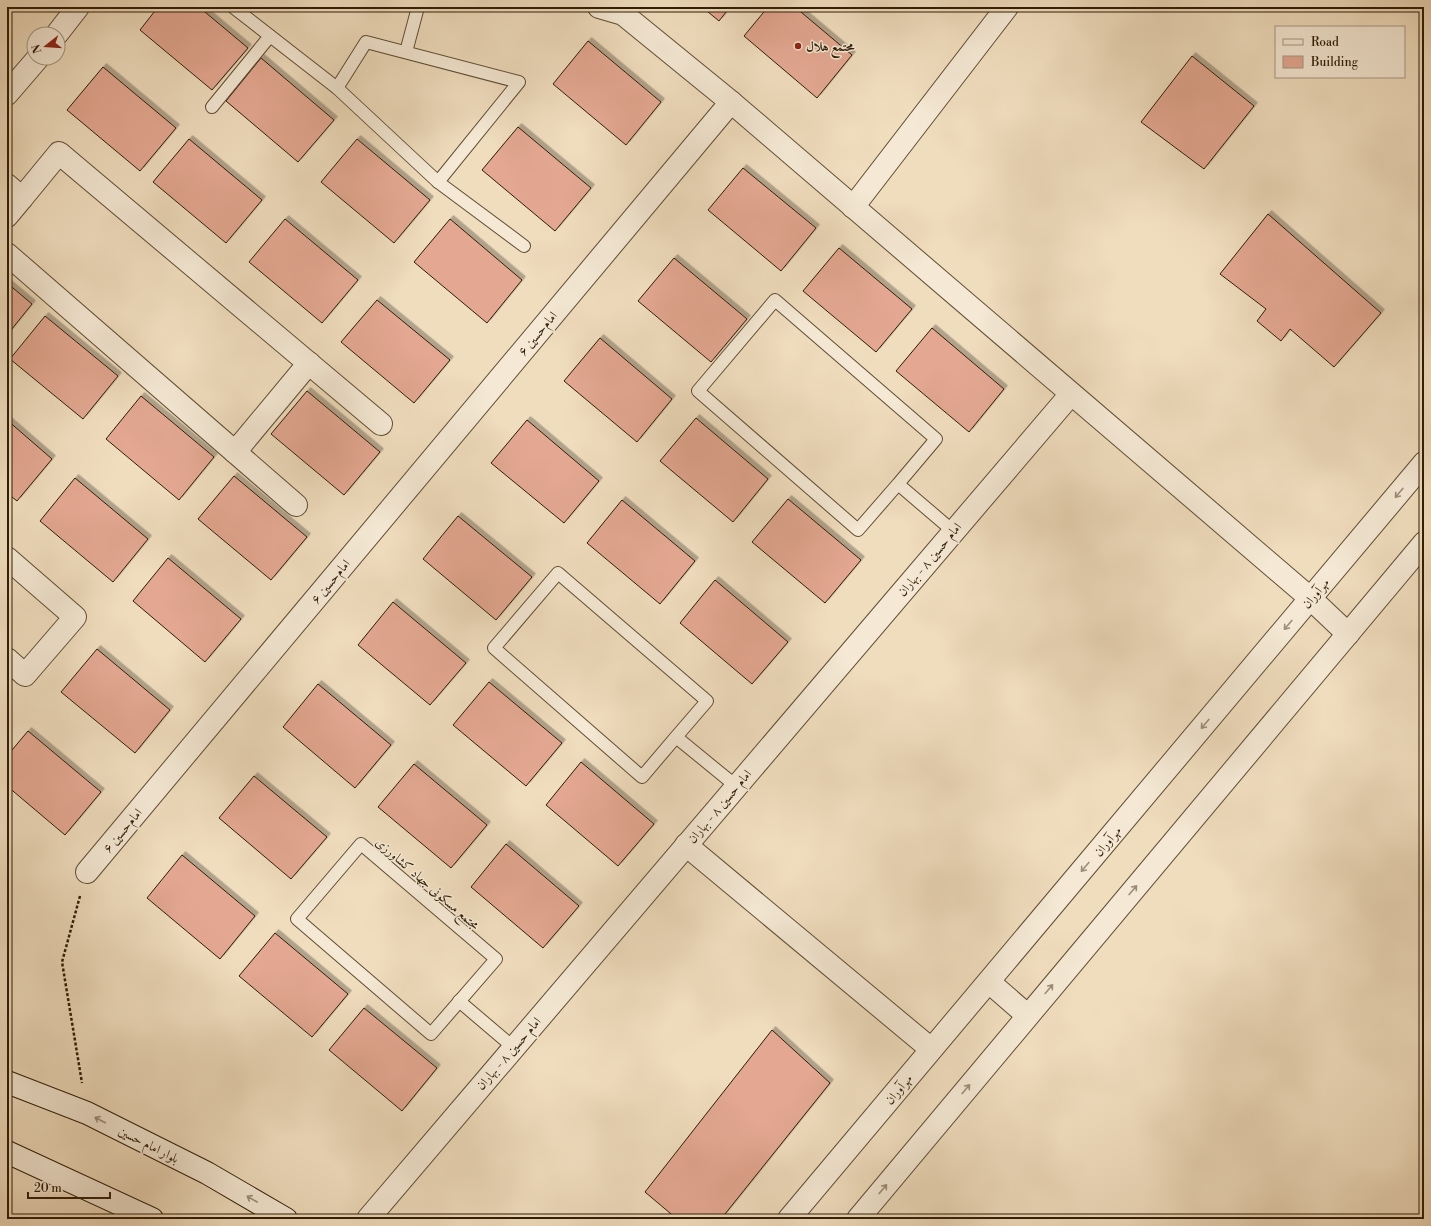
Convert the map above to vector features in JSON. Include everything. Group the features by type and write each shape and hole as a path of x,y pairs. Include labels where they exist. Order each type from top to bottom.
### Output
{"street":[{"path":"63,26 78,7"},
{"path":"599,7 623,14 731,102 1070,394 1310,598 1348,634"},
{"path":"853,207 1007,7"},
{"path":"7,94 31,66"},
{"name":"امام‌حسین ۶","path":"86,872 731,102"},
{"path":"7,216 14,192 59,153 381,424"},
{"path":"7,254 296,505"},
{"path":"235,452 309,363"},
{"name":"امام حسین ۸ - بهاران","path":"368,1219 1070,394"},
{"name":"مهرآوران","path":"789,1219 1424,463"},
{"path":"858,1219 1027,1015 1424,543"},
{"path":"7,558 75,617 25,675 7,659"},
{"path":"686,844 931,1049"},
{"path":"988,982 1027,1015"},
{"name":"بلوار امام حسین","path":"7,1082 87,1113 207,1173 286,1219"},
{"path":"7,1152 152,1219"}],"lane":[{"path":"232,7 338,88 438,182 524,246"},
{"path":"406,52 418,7"},
{"path":"212,106 270,36"},
{"path":"338,88 366,42 519,82 438,182"},
{"path":"775,300 936,439 898,484 858,530 698,391 775,300"},
{"path":"898,484 953,531"},
{"path":"558,573 707,701 676,737 642,777 494,648 558,573"},
{"path":"676,737 736,786"},
{"name":"مجتمع مسکونی جهاد کشاورزی","path":"361,844 496,959 459,1001 431,1034 297,919 361,844"},
{"path":"459,1001 513,1047"}],"path":[{"path":"86,872 62,962 87,1113"}],"building":[{"path":"158,7 199,7 248,48 212,90 140,30"},
{"path":"702,7 730,7 719,21"},
{"name":"محتمع هلال","path":"768,7 795,7 852,55 817,98 744,36"},
{"path":"588,41 661,102 626,145 553,84"},
{"path":"1192,56 1254,106 1204,169 1141,122"},
{"path":"261,58 334,120 298,162 226,101"},
{"path":"103,67 176,128 140,171 67,110"},
{"path":"518,127 591,188 555,231 482,170"},
{"path":"189,139 262,200 226,243 153,182"},
{"path":"357,139 430,200 394,243 321,182"},
{"path":"743,168 816,228 781,271 708,210"},
{"path":"1268,214 1381,313 1334,367 1290,329 1281,341 1257,321 1266,309 1220,274"},
{"path":"285,219 358,280 322,323 249,262"},
{"path":"450,219 522,280 487,323 414,262"},
{"path":"839,248 912,309 876,352 803,291"},
{"path":"674,258 747,319 711,362 638,301"},
{"path":"7,283 32,304 7,335"},
{"path":"377,300 450,360 414,403 341,342"},
{"path":"45,316 118,376 83,419 10,359"},
{"path":"932,328 1004,389 969,432 896,371"},
{"path":"600,338 672,399 637,442 564,381"},
{"path":"307,391 380,452 344,495 271,434"},
{"path":"141,396 214,457 179,500 106,439"},
{"path":"696,418 768,479 733,522 660,461"},
{"path":"7,420 52,459 17,501 7,493"},
{"path":"527,420 599,481 564,523 491,463"},
{"path":"234,476 307,537 271,580 198,519"},
{"path":"75,478 148,539 113,582 40,521"},
{"path":"788,499 861,560 825,603 752,542"},
{"path":"622,500 695,561 660,604 587,543"},
{"path":"458,516 532,577 496,620 423,559"},
{"path":"168,558 241,619 205,662 133,601"},
{"path":"715,580 788,642 752,684 680,623"},
{"path":"393,602 466,663 430,705 358,645"},
{"path":"97,649 170,710 135,753 61,692"},
{"path":"489,682 562,743 526,786 453,725"},
{"path":"318,684 391,745 355,788 283,727"},
{"path":"28,731 101,792 65,835 7,786 7,756"},
{"path":"581,762 654,824 618,866 546,805"},
{"path":"414,764 487,825 451,868 378,807"},
{"path":"254,776 327,837 291,879 219,818"},
{"path":"506,844 579,906 543,948 471,887"},
{"path":"182,855 255,916 220,959 147,898"},
{"path":"275,933 348,994 312,1037 239,976"},
{"path":"364,1008 437,1068 402,1111 329,1050"},
{"path":"772,1030 830,1083 721,1219 677,1219 645,1192"}],"place":[{"name":"محتمع هلال","path":"798,46"}]}
